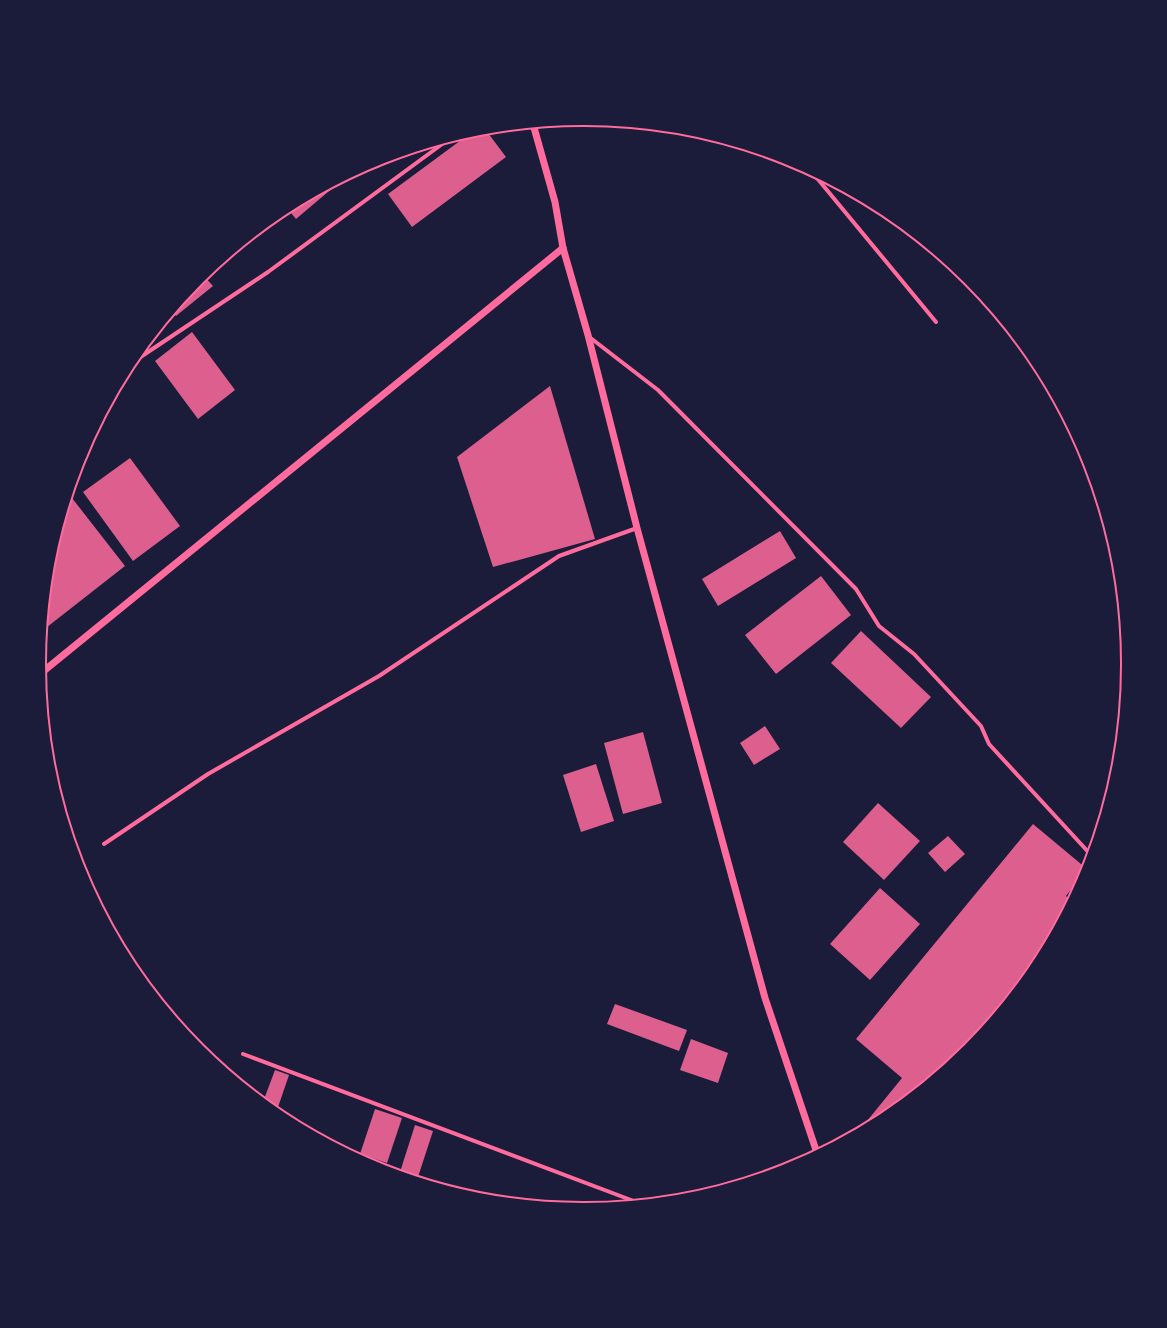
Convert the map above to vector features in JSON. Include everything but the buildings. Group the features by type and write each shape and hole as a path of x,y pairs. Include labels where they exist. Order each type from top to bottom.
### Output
{"street":[{"path":"534,129 555,202 564,248 588,335 637,528 765,998 816,1149"},
{"path":"145,354 268,272 436,147"},
{"path":"820,181 936,322"},
{"path":"46,669 564,248"},
{"path":"588,335 658,390 856,589 879,626 914,654 981,726 989,744 1087,851"},
{"path":"104,844 208,774 379,676 559,556 637,528"},
{"path":"243,1054 629,1199"}]}
